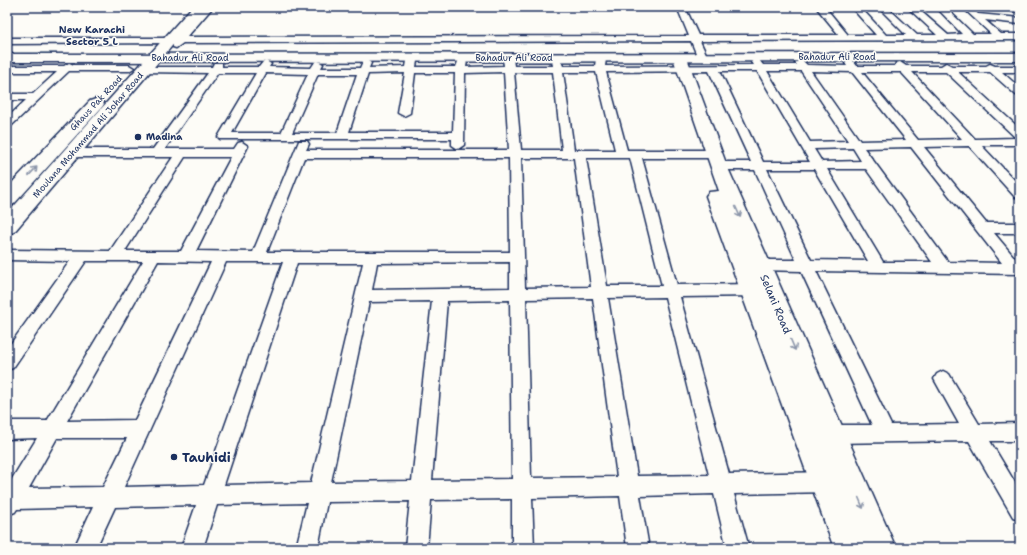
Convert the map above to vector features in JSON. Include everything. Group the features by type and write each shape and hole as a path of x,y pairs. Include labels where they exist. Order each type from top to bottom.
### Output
{"main road":[{"name":"Ghaus Pak Road","path":"7,200 155,52 185,7"},
{"name":"Moulana Mohammad Ali Johar Road","path":"7,227 72,153 155,52 200,7"},
{"name":"Bahadur Ali Road","path":"7,49 689,58 1020,49"},
{"name":"Bahadur Ali Road","path":"7,58 77,58 155,52 224,58 265,64 322,58 365,64 600,64 689,58 756,63 800,63 844,57 1020,57"},
{"name":"Selani Road","path":"689,58 711,158 760,290 825,482 850,548"},
{"name":"Selani Road","path":"711,158 759,265 760,290 831,434 880,548"}],"street":[{"path":"7,69 66,68 155,52 209,7"},
{"path":"681,7 689,58 759,164 885,433"},
{"path":"820,7 846,38"},
{"path":"855,7 884,38"},
{"path":"882,7 914,37"},
{"path":"911,7 945,38"},
{"path":"940,7 970,37"},
{"path":"966,7 999,37"},
{"path":"988,7 1020,8"},
{"path":"976,16 1020,21"},
{"path":"689,58 846,38 1020,37"},
{"path":"7,41 155,52 214,70 265,64 314,71 365,64 342,136"},
{"path":"844,57 913,143 1018,269"},
{"path":"893,57 1020,194"},
{"path":"936,57 1020,135"},
{"path":"979,57 1020,92"},
{"path":"7,124 77,58"},
{"path":"157,153 214,70 224,58"},
{"path":"285,136 314,71 322,58"},
{"path":"756,63 879,267"},
{"path":"800,63 854,68 1020,69"},
{"path":"800,63 870,165 944,268"},
{"path":"265,64 224,137 459,135"},
{"path":"404,113 411,64"},
{"path":"458,154 462,64"},
{"path":"509,64 515,154 522,548"},
{"path":"557,64 599,292 638,548"},
{"path":"600,64 670,291 738,548"},
{"path":"7,97 36,97"},
{"path":"186,256 247,136"},
{"path":"258,257 307,136"},
{"path":"807,146 1020,141"},
{"path":"72,153 238,153"},
{"path":"114,256 181,153"},
{"path":"300,154 628,153 711,158 759,164 870,165"},
{"path":"984,228 1020,228"},
{"path":"7,254 292,258 517,258"},
{"path":"7,363 82,255"},
{"path":"9,502 154,256"},
{"path":"85,548 221,257"},
{"path":"192,548 292,258"},
{"path":"307,548 371,258"},
{"path":"759,265 1018,269"},
{"path":"362,296 760,290"},
{"path":"416,548 440,294"},
{"path":"943,379 1020,510"},
{"path":"7,430 141,429"},
{"path":"831,434 1020,432"},
{"path":"9,502 109,497 851,481"}],"place":[{"name":"Madina","path":"138,137"},
{"name":"Tauhidi","path":"174,457"}],"district":[{"name":"New Karachi Sector 5 L","path":"92,34"}]}
